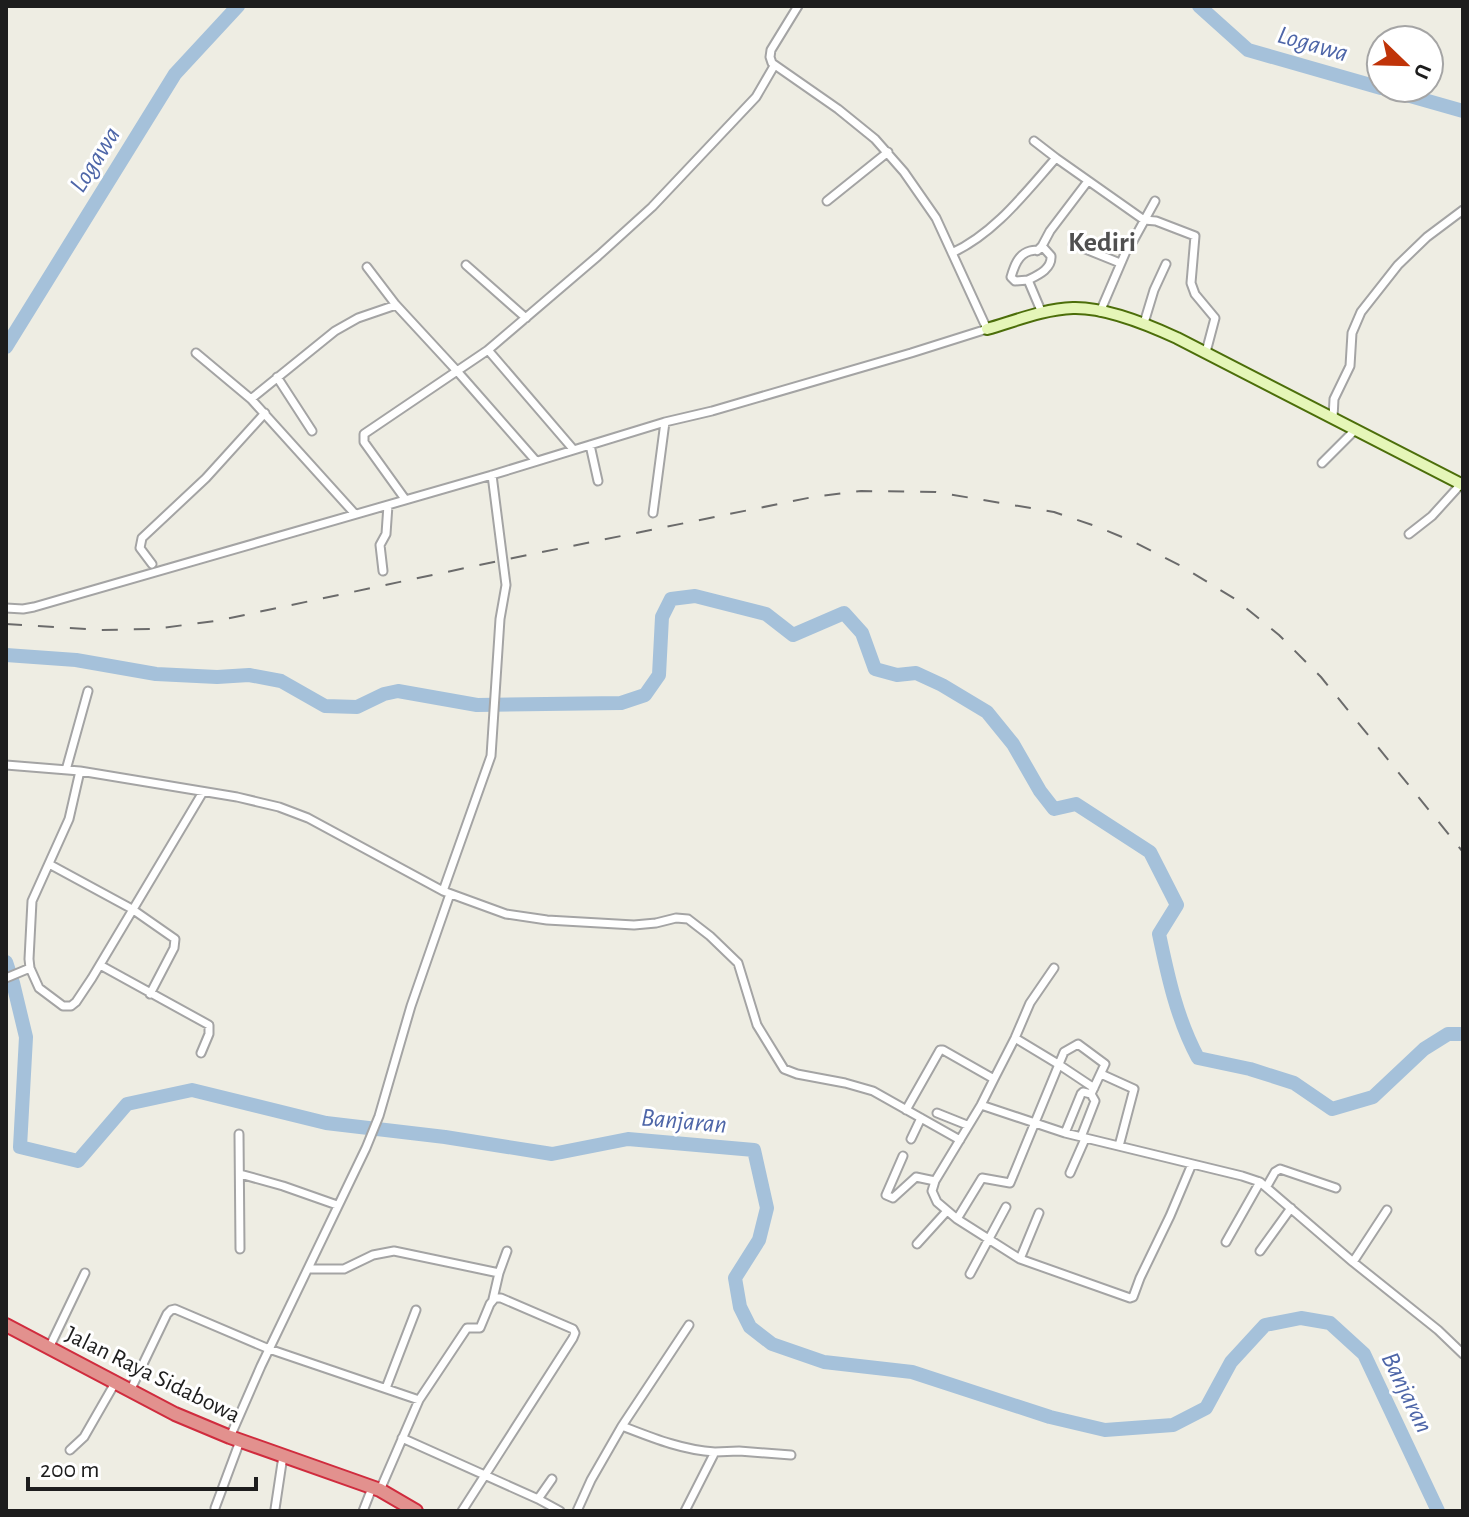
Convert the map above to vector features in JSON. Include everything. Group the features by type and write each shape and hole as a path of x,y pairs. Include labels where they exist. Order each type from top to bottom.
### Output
{"highway":[{"name":"Jalan Raya Sidabowa","path":"6,1325 175,1414 235,1439 376,1489 416,1511"}],"street":[{"path":"798,6 771,50 774,66 838,109 888,152 927,203 987,329"},
{"path":"405,499 364,442 364,434 488,350 598,256 652,207 756,97 774,66"},
{"path":"1034,141 1144,220 1156,221 1195,236 1191,283 1215,322 1206,352"},
{"path":"827,201 888,152"},
{"path":"952,253 969,245 1004,216 1056,158"},
{"path":"1042,246 1052,261 1041,273 1028,280 1015,281 1011,277 1018,260 1026,252 1036,251 1042,246 1088,181"},
{"path":"1100,312 1120,263 1155,201"},
{"path":"1333,418 1334,399 1350,366 1352,333 1364,306 1398,265 1427,237 1463,210"},
{"path":"1073,244 1120,263"},
{"path":"1144,323 1166,264"},
{"path":"466,265 526,318"},
{"path":"367,267 396,305 536,461"},
{"path":"1028,280 1042,313"},
{"path":"251,399 335,331 358,318 396,305"},
{"path":"6,608 29,609 1042,313 1075,308 1144,323 1462,484 1432,516 1409,534"},
{"path":"488,350 573,449"},
{"path":"196,353 265,413 355,514"},
{"path":"277,377 312,431"},
{"path":"1319,411 1334,399"},
{"path":"152,564 140,548 142,538 206,478 265,413"},
{"path":"653,513 665,422"},
{"path":"1322,463 1356,429"},
{"path":"590,445 598,481"},
{"path":"215,1508 235,1439 269,1349 379,1116 489,763 500,619 506,585 492,475"},
{"path":"383,571 380,545 386,534 388,505"},
{"path":"66,770 88,691"},
{"path":"6,765 80,771 279,807 308,818 446,893 495,912 547,920 634,925 688,919 738,963 757,1025 784,1069 873,1091 960,1140"},
{"path":"80,771 69,819 31,906 27,970 42,992 61,1005 76,1002 203,792"},
{"path":"49,864 132,909 176,942 150,994"},
{"path":"100,965 209,1025 209,1034 201,1053"},
{"path":"1054,968 1030,1003 981,1105 935,1181 932,1191 934,1198 957,1219 1020,1259 1130,1298 1192,1164"},
{"path":"6,978 27,970"},
{"path":"1015,1038 1058,1064 1092,1091 1095,1101 1070,1173"},
{"path":"957,1219 982,1178 1010,1183 1058,1064 1064,1052 1078,1044 1104,1063 1092,1091"},
{"path":"906,1110 940,1050 994,1079"},
{"path":"1101,1074 1134,1089 1119,1146"},
{"path":"1065,1133 1081,1094 1092,1091"},
{"path":"981,1105 1065,1133 1263,1184 1463,1354"},
{"path":"937,1113 967,1125"},
{"path":"911,1139 921,1118"},
{"path":"239,1134 240,1249"},
{"path":"903,1156 886,1195 893,1198 916,1177 935,1181"},
{"path":"1226,1242 1263,1184 1280,1169 1336,1188"},
{"path":"240,1174 337,1205"},
{"path":"970,1274 1006,1207"},
{"path":"1260,1251 1291,1208"},
{"path":"1353,1262 1387,1210"},
{"path":"917,1244 947,1211"},
{"path":"1020,1259 1039,1213"},
{"path":"308,1269 344,1269 373,1255 394,1251 499,1273"},
{"path":"363,1511 419,1400 467,1328 480,1328 493,1299 507,1251"},
{"path":"49,1348 85,1273"},
{"path":"462,1511 575,1333 571,1328 501,1298 493,1299"},
{"path":"130,1392 164,1319 175,1309 269,1349 419,1400"},
{"path":"386,1388 416,1310"},
{"path":"577,1511 622,1426 689,1325"},
{"path":"70,1450 84,1437 115,1383"},
{"path":"622,1426 673,1446 693,1450 791,1455"},
{"path":"402,1438 560,1511"},
{"path":"685,1511 715,1452"},
{"path":"275,1509 283,1456"},
{"path":"538,1499 552,1479"}],"waterway":[{"name":"Logawa","path":"6,347 175,74 238,6"},
{"name":"Logawa","path":"1199,6 1248,50 1365,83"},
{"name":"Logawa","path":"1438,104 1463,111"},
{"path":"6,655 76,660 156,674 249,675 281,681 325,706 357,707 398,691 477,705 621,703 645,695 659,675 662,617 671,599 695,596 766,614 793,635 844,613 862,633 875,669 897,675 916,673 987,712 1013,744 1054,809 1076,804 1150,852 1177,905 1159,934 1179,1013 1198,1058 1250,1069 1294,1083 1332,1109 1373,1097 1424,1049 1448,1034 1463,1034"},
{"name":"Banjaran","path":"6,962 26,1037 20,1147 78,1161 127,1104 192,1090 326,1123 552,1154 628,1139 754,1150 767,1208 759,1240 735,1278 740,1307 750,1327 772,1344 824,1362 912,1372 1050,1417 1105,1430 1173,1425 1206,1408 1231,1362 1265,1325 1301,1318 1330,1323 1364,1354 1438,1511"}],"railway":[{"path":"6,624 100,630 153,629 216,621 813,497 861,491 936,492 1054,512 1098,527 1183,567 1235,599 1279,635 1321,677 1463,852"}],"district":[{"name":"Kediri","path":"1102,241"}]}
